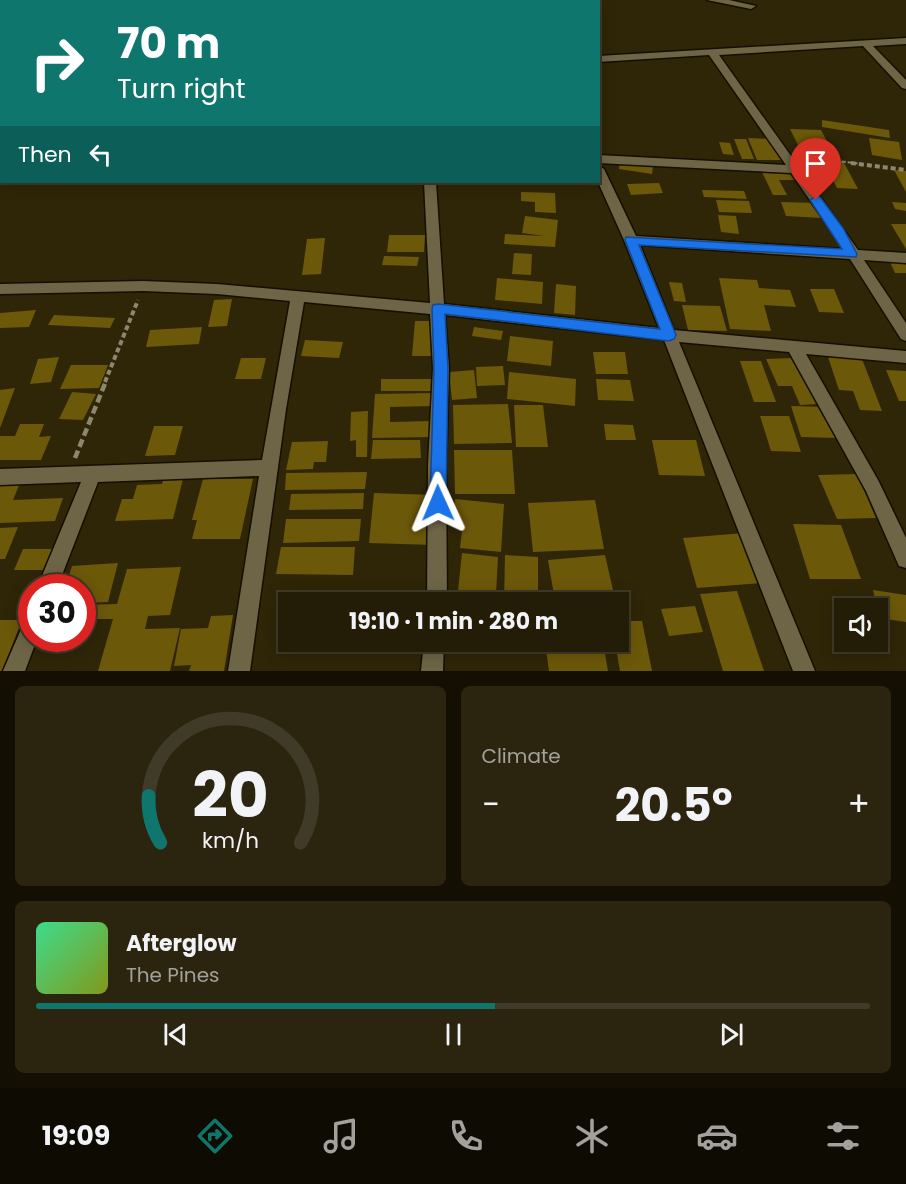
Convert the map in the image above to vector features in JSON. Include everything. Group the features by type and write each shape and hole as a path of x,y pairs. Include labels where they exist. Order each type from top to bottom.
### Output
{"street":[{"path":"711,0 751,6"},
{"path":"600,59 906,41"},
{"path":"866,43 906,86"},
{"path":"712,52 838,231 906,335"},
{"path":"600,159 793,169"},
{"path":"600,174 631,240 804,671"},
{"path":"430,183 441,368 437,465 437,592"},
{"path":"631,240 906,258"},
{"path":"0,289 143,286 298,296 906,357"},
{"path":"239,671 268,468 298,296"},
{"path":"794,347 872,486 906,559"},
{"path":"0,477 268,468"},
{"path":"53,574 93,473"},
{"path":"14,671 22,652"},
{"path":"432,671 433,652"}],"path":[{"path":"784,155 906,170"},
{"path":"68,475 143,286"}],"building":[{"path":"822,120 889,130 890,138 822,127"},
{"path":"790,129 821,130 831,149 800,149"},
{"path":"748,138 771,139 781,160 757,160"},
{"path":"869,138 899,142 902,160 872,155"},
{"path":"734,139 746,139 754,159 742,159"},
{"path":"719,142 730,143 734,155 723,154"},
{"path":"823,160 843,161 858,189 837,188 831,176 818,175 813,165 826,165"},
{"path":"620,162 653,167 652,174 619,169"},
{"path":"894,170 906,171 906,192"},
{"path":"762,172 794,172 798,180 779,180 787,195 773,195"},
{"path":"659,183 663,193 631,195 627,184"},
{"path":"702,190 744,191 747,199 704,197"},
{"path":"521,192 555,193 556,213 535,212 535,202 521,201"},
{"path":"716,200 749,201 752,213 719,212"},
{"path":"781,202 816,203 822,218 786,216"},
{"path":"892,202 906,203 906,211 895,209"},
{"path":"718,215 736,216 739,234 721,232"},
{"path":"525,216 558,220 555,247 504,244 505,234 545,236 522,233"},
{"path":"891,224 906,224 906,249"},
{"path":"389,235 425,235 424,252 387,252"},
{"path":"325,238 321,274 302,275 307,239"},
{"path":"514,253 532,254 531,275 512,274"},
{"path":"384,256 419,257 417,266 382,265"},
{"path":"890,262 906,262 906,273 895,273"},
{"path":"497,278 543,282 542,304 495,300"},
{"path":"719,278 757,280 759,288 790,290 796,307 764,305 771,331 730,329"},
{"path":"669,282 682,283 686,302 674,301"},
{"path":"556,284 576,286 575,315 554,313"},
{"path":"810,289 834,289 844,313 819,312"},
{"path":"232,299 227,326 208,327 214,300"},
{"path":"682,305 720,306 727,331 688,330"},
{"path":"36,310 29,327 0,328 0,313"},
{"path":"54,315 115,318 110,328 48,325"},
{"path":"415,321 433,321 431,356 412,356"},
{"path":"202,327 199,344 146,347 150,330"},
{"path":"474,327 503,331 501,340 472,336"},
{"path":"510,336 553,341 551,366 507,361"},
{"path":"305,340 343,342 339,358 301,356"},
{"path":"593,352 625,352 628,374 596,374"},
{"path":"59,357 51,382 30,384 38,359"},
{"path":"828,357 862,359 882,411 860,410 853,391 839,390"},
{"path":"241,358 266,358 261,379 235,379"},
{"path":"793,358 817,404 800,405 792,386 778,386 766,359"},
{"path":"740,361 761,361 776,402 754,402"},
{"path":"71,365 108,365 99,388 60,389"},
{"path":"503,366 505,385 477,386 476,367"},
{"path":"474,370 477,398 452,400 449,372"},
{"path":"886,370 906,371 906,401 899,401"},
{"path":"509,372 576,379 575,406 507,399"},
{"path":"381,379 433,379 432,391 381,391"},
{"path":"596,379 630,380 634,401 598,400"},
{"path":"15,388 0,428 0,390"},
{"path":"72,392 96,394 83,420 59,419"},
{"path":"433,393 433,406 390,407 390,422 431,421 431,437 372,438 375,394"},
{"path":"508,404 512,443 454,444 453,405"},
{"path":"514,405 543,405 548,447 516,447"},
{"path":"791,406 827,407 838,438 801,437"},
{"path":"368,411 367,457 356,457 356,440 350,441 351,412"},
{"path":"760,416 789,416 801,452 771,451"},
{"path":"20,424 44,424 39,437 51,436 41,460 0,460 0,436 15,436"},
{"path":"604,424 633,425 636,440 606,440"},
{"path":"154,426 183,426 175,455 145,456"},
{"path":"373,440 420,440 421,458 371,459"},
{"path":"652,440 696,440 705,476 659,475"},
{"path":"328,441 326,462 314,462 313,469 286,470 292,442"},
{"path":"454,450 512,450 515,494 455,494"},
{"path":"367,472 365,489 285,490 286,473"},
{"path":"857,474 876,518 837,519 818,475"},
{"path":"184,475 173,519 115,521 122,499 133,499 137,485 162,484 164,476"},
{"path":"203,479 253,479 240,539 192,539 197,520 192,520"},
{"path":"20,483 13,500 63,498 55,521 0,523 0,484"},
{"path":"364,493 363,509 289,510 291,494"},
{"path":"374,493 435,495 433,545 369,543"},
{"path":"455,499 504,504 501,552 460,548 463,523 453,522"},
{"path":"595,500 604,549 533,552 528,503"},
{"path":"286,519 361,519 359,541 283,543"},
{"path":"793,524 841,525 861,579 810,579"},
{"path":"18,527 5,559 0,559 0,528"},
{"path":"744,533 762,583 697,588 683,538"},
{"path":"281,547 355,547 353,575 276,574"},
{"path":"23,549 52,549 43,570 14,570"},
{"path":"462,553 498,557 496,592 458,591"},
{"path":"505,555 538,557 538,592 504,592"},
{"path":"605,555 613,590 553,592 548,560"},
{"path":"118,563 108,602 96,602 96,574 69,574 72,566"},
{"path":"181,567 170,615 148,616 145,629 180,628 170,671 98,671 113,619 96,619 96,605 117,604 127,569"},
{"path":"873,590 906,595 906,622 888,619 888,598 875,598"},
{"path":"737,591 764,671 723,671 700,594"},
{"path":"695,606 703,632 669,636 661,609"},
{"path":"233,615 224,671 189,671 191,665 174,666 181,629 208,628 211,616"},
{"path":"0,620 18,620 18,630 2,671 0,671"},
{"path":"629,621 642,621 652,671 620,671 617,652 629,652"},
{"path":"546,652 605,652 608,671 549,671"}],"route":[{"path":"438,503 437,465 441,368 438,309 669,335 631,240 851,254 816,200"}]}
